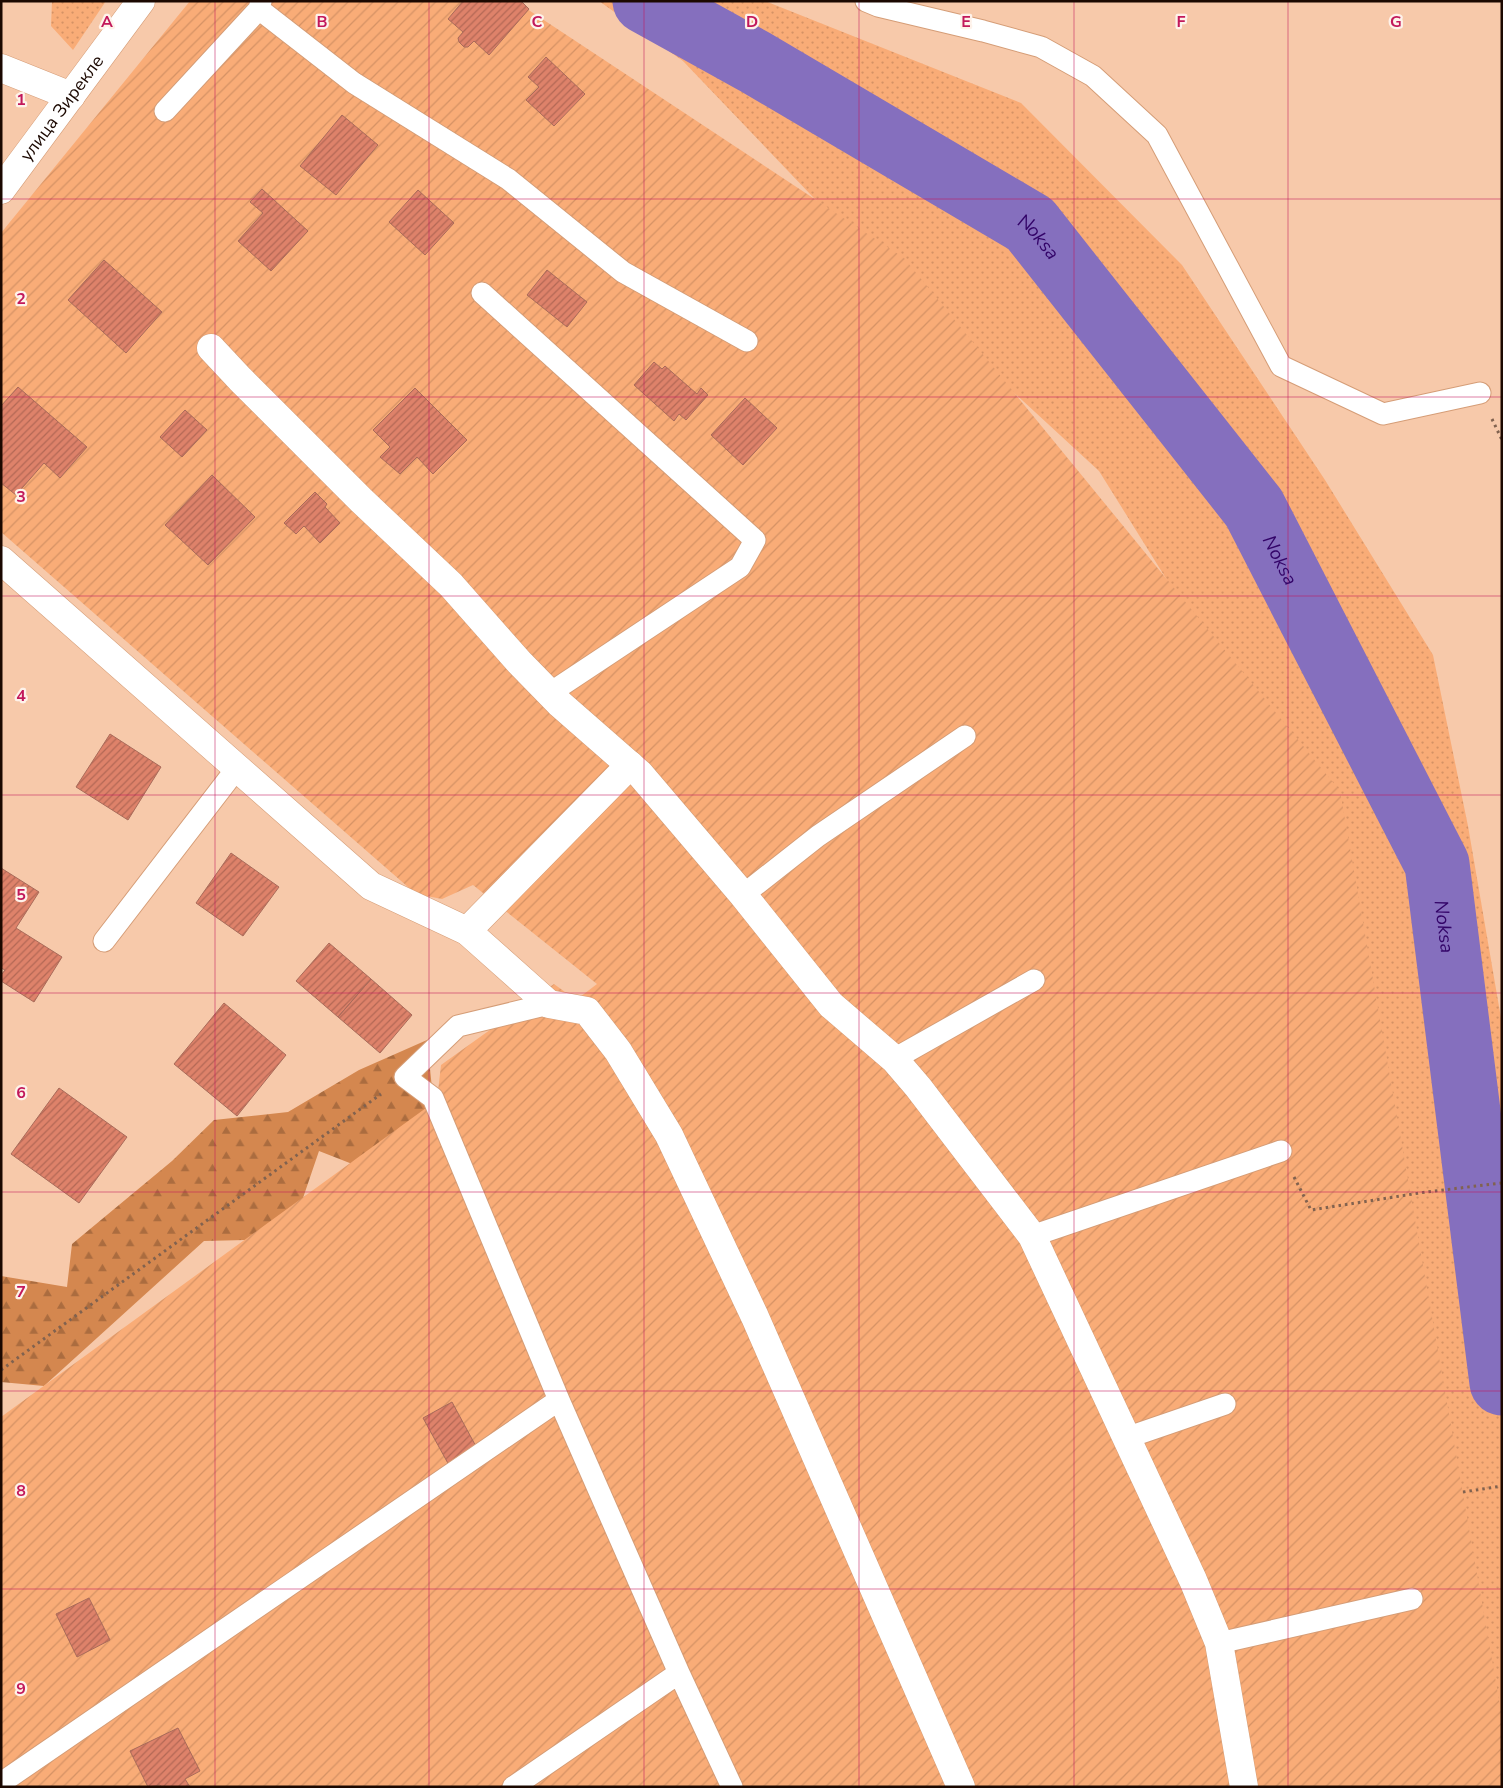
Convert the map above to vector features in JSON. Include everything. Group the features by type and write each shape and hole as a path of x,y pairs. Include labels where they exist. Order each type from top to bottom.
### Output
{"street":[{"name":"улица Зирекле","path":"1,190 141,1"},
{"path":"1,68 72,96"},
{"path":"210,348 361,500 451,584 550,694 640,774 743,896 831,1005 894,1059 918,1087 1032,1236 1193,1580 1219,1643 1244,1787"},
{"path":"1,560 370,886 466,931 549,1004 587,1011 618,1051 669,1135 755,1317 961,1787"},
{"path":"466,931 630,765"}],"lane":[{"path":"866,1 878,6 984,30 1042,47 1093,76 1157,135 1281,366 1383,414 1480,393"},
{"path":"166,111 260,5 354,83 508,179 623,272 747,341"},
{"path":"482,293 755,540 740,566 550,694"},
{"path":"743,896 818,836 965,736"},
{"path":"104,940 237,768"},
{"path":"894,1059 1034,980"},
{"path":"549,1004 458,1026 405,1077 433,1098 559,1400 679,1673 732,1787"},
{"path":"1032,1236 1281,1151"},
{"path":"1,1783 559,1400"},
{"path":"1126,1438 1225,1404"},
{"path":"1219,1643 1412,1599"},
{"path":"513,1787 679,1673"}],"path":[{"path":"1,1370 405,1077"},
{"path":"1281,1151 1311,1210 1426,1192 1502,1183"},
{"path":"1463,1492 1502,1486"}],"shaded area":[{"path":"52,1 106,1 73,50 51,26"},
{"path":"190,1 515,1 904,258 1340,791 1502,1717 1502,1787 1,1787 1,1417 437,1100 441,1065 554,984 576,1000 597,984 473,885 442,899 416,894 1,532 1,233"},
{"path":"599,1 765,1 1021,103 1182,265 1325,480 1433,655 1468,826 1502,1024 1502,1747 1331,843 1099,471 898,286 683,61"}],"green space":[{"path":"427,1040 433,1098 383,1176 319,1151 289,1239 204,1241 44,1386 1,1382 1,1276 67,1287 72,1244 172,1161 214,1120 288,1112 359,1070"}],"building":[{"path":"463,1 521,1 529,9 489,55 474,41 468,47 464,47 459,42 458,38 463,32 448,19"},
{"path":"546,57 585,94 554,126 526,100 539,87 528,77"},
{"path":"342,115 378,145 336,195 300,166"},
{"path":"262,189 308,231 271,271 238,241 263,213 250,202"},
{"path":"418,190 454,223 425,255 389,222"},
{"path":"104,260 162,312 126,353 68,300"},
{"path":"547,270 587,302 567,327 527,295"},
{"path":"654,362 662,369 665,366 697,394 701,388 708,395 686,420 679,414 674,421 634,385"},
{"path":"18,387 87,447 60,478 44,463 16,495 1,483 1,406"},
{"path":"415,388 467,440 433,474 417,457 400,474 380,457 390,447 373,430"},
{"path":"745,398 777,428 743,465 711,435"},
{"path":"185,410 207,430 182,457 160,437"},
{"path":"212,475 255,517 208,565 165,525"},
{"path":"315,492 327,504 325,507 340,523 320,543 304,526 296,534 284,523"},
{"path":"110,734 161,767 128,820 76,787"},
{"path":"231,853 279,887 243,936 196,903"},
{"path":"1,868 39,892 16,928 62,957 34,1002 1,981 1,975 5,970 1,968"},
{"path":"329,943 371,979 338,1017 296,981"},
{"path":"371,979 412,1015 380,1053 338,1017"},
{"path":"224,1003 286,1055 237,1116 174,1064"},
{"path":"59,1088 127,1137 79,1203 11,1154"},
{"path":"452,1402 479,1452 450,1467 423,1418"},
{"path":"89,1598 110,1640 77,1657 56,1614"},
{"path":"178,1728 200,1771 185,1779 190,1787 161,1787 160,1785 148,1787 130,1751"}],"waterway":[{"name":"Noksa","path":"645,1 755,62 1030,224 1254,508 1437,864 1502,1383"}]}
